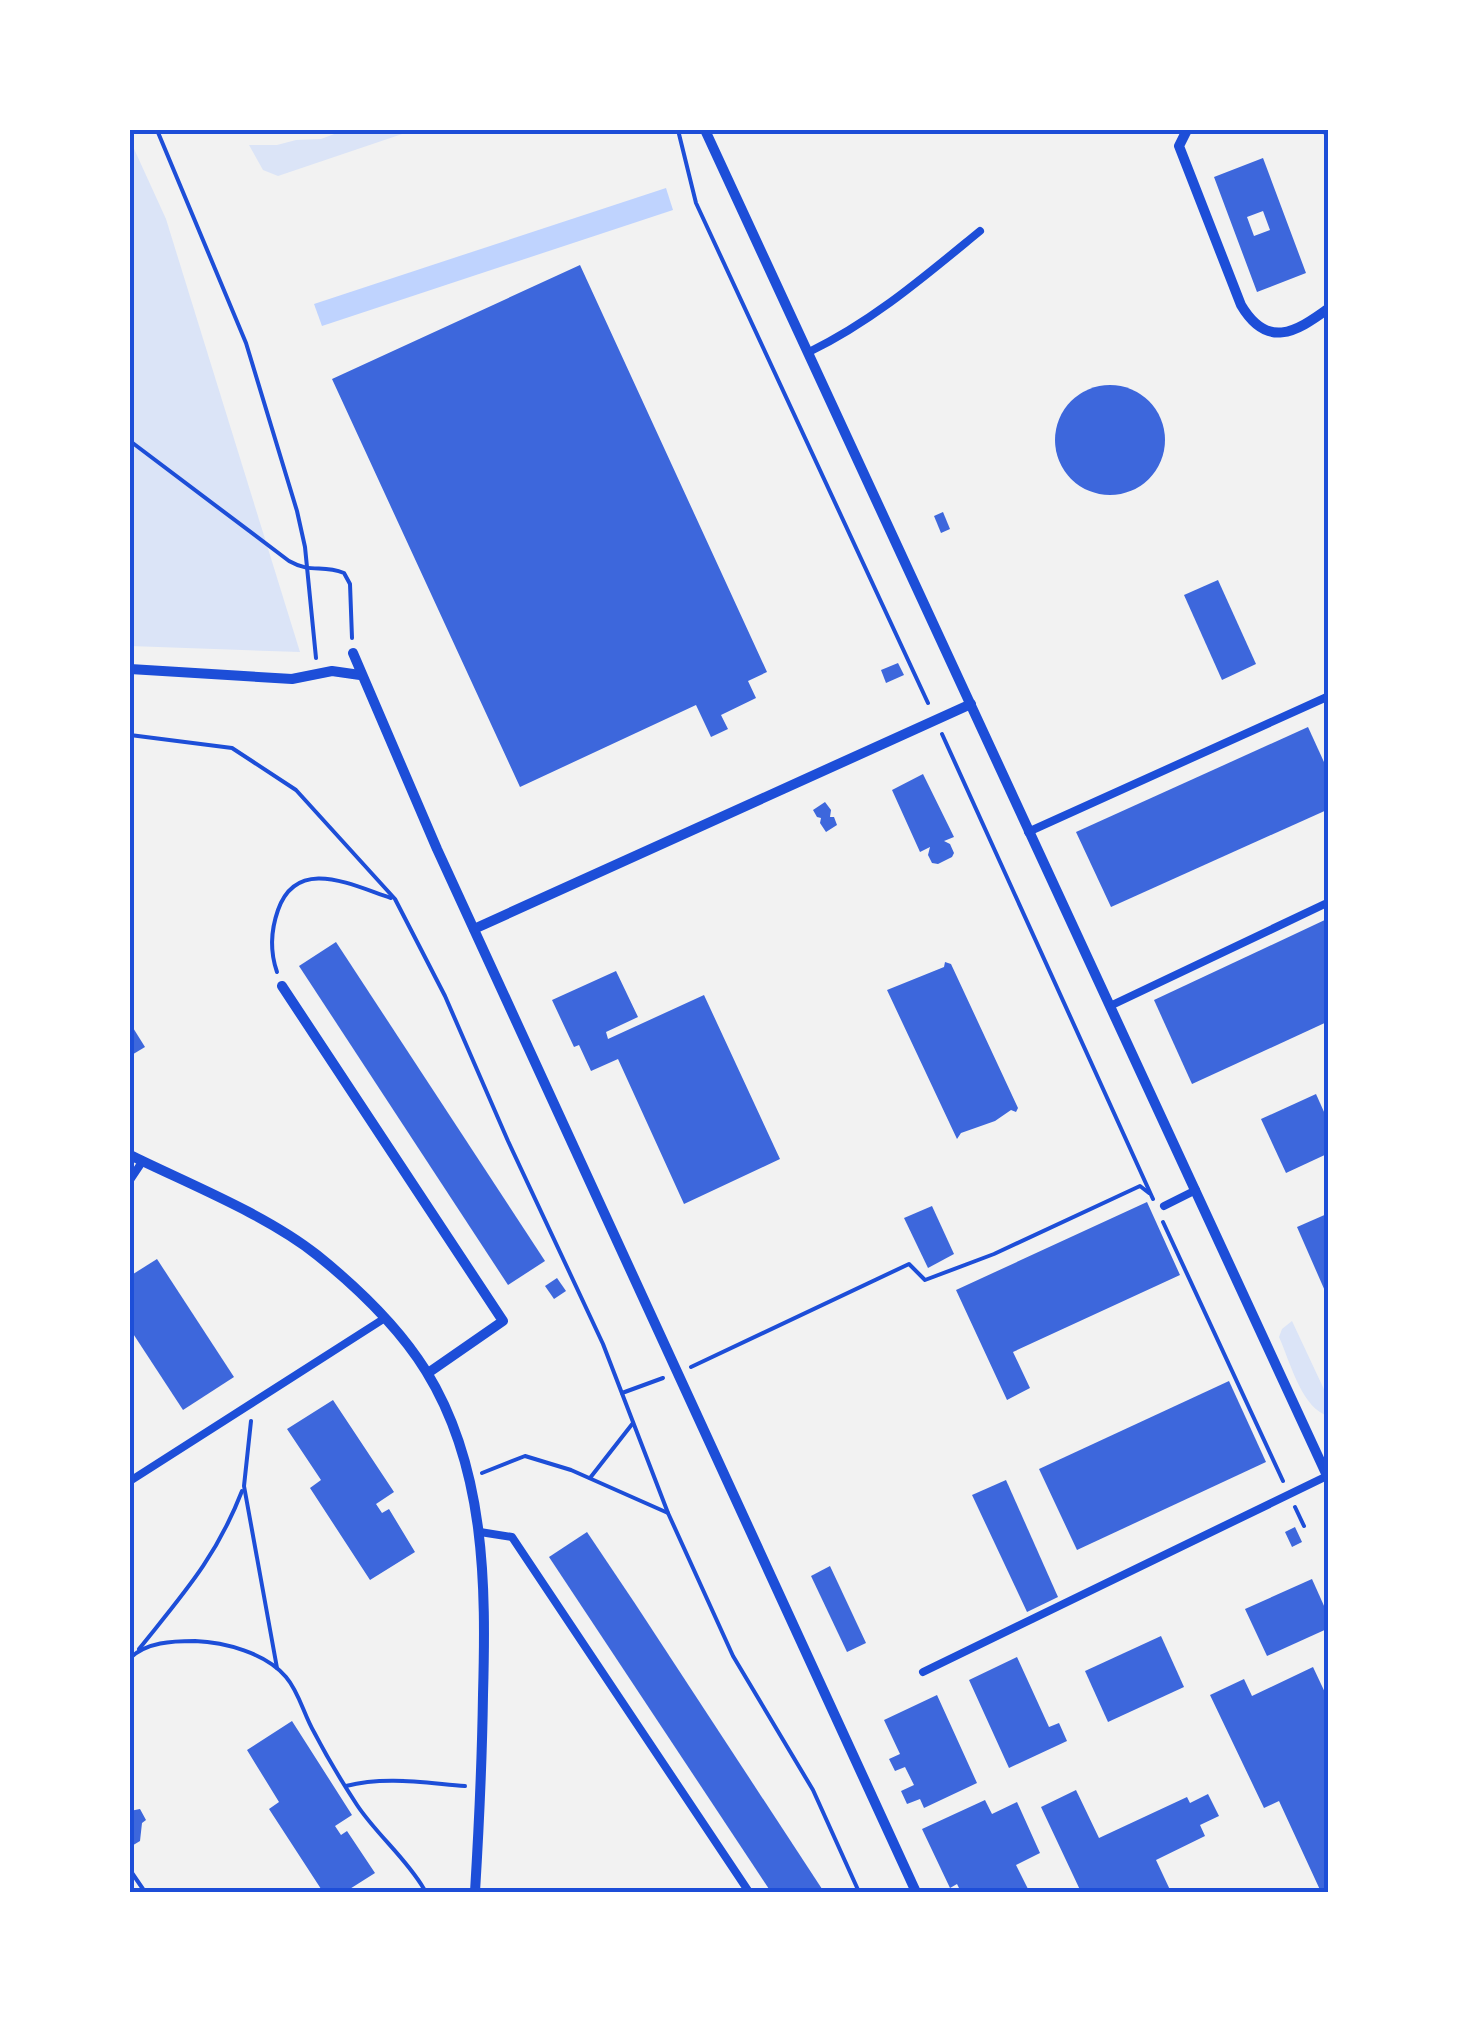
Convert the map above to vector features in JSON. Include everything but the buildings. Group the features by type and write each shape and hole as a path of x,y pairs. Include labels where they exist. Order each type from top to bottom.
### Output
{"street":[{"path":"705,130 1328,1478"},
{"path":"1172,130 1240,305 1250,321 1278,334 1289,333 1329,308"},
{"path":"1179,146 1188,130"},
{"path":"353,654 474,928 916,1892"},
{"path":"130,670 292,679 318,672 360,675"},
{"path":"474,928 970,704"},
{"path":"282,986 503,1321 428,1373"},
{"path":"130,1156 220,1199 315,1253 385,1318 428,1373 468,1479 480,1532 484,1650 475,1892"}],"lane":[{"path":"809,352 849,333 887,307 980,231"},
{"path":"1028,832 1329,696"},
{"path":"1110,1006 1329,902"},
{"path":"130,1180 142,1162"},
{"path":"1164,1206 1196,1190"},
{"path":"130,1481 385,1318"},
{"path":"923,1672 1288,1492 1328,1478"},
{"path":"480,1532 512,1537 749,1892"}],"path":[{"path":"157,130 246,344 297,511 305,547 318,672"},
{"path":"678,130 696,202 1304,1526"},
{"path":"130,440 306,571 334,569 344,573 350,584 353,654"},
{"path":"130,735 232,748 296,790 395,899 445,996 603,1344 668,1513 733,1656 813,1790 859,1892"},
{"path":"282,986 272,942 276,914 285,893 298,881 318,877 395,899"},
{"path":"622,1393 678,1373 909,1264 924,1280 994,1254 1140,1186 1164,1206"},
{"path":"130,1658 207,1564 228,1528 244,1486 251,1417 246,1407"},
{"path":"590,1478 633,1424"},
{"path":"468,1479 524,1456 590,1478 668,1513"},
{"path":"244,1486 277,1668"},
{"path":"139,1650 169,1641 211,1642 248,1652 277,1668 288,1679 314,1734 359,1808 412,1868 424,1891"},
{"path":"346,1786 396,1780 480,1786"},
{"path":"130,1870 145,1892"}],"shaded area":[{"path":"345,130 414,130 278,176 263,170 249,145 321,139"},
{"path":"130,140 166,219 300,652 130,646"},
{"path":"1292,1321 1329,1400 1329,1416 1311,1405 1304,1395 1279,1337"}],"water":[{"path":"666,188 673,210 322,326 314,304"}]}
